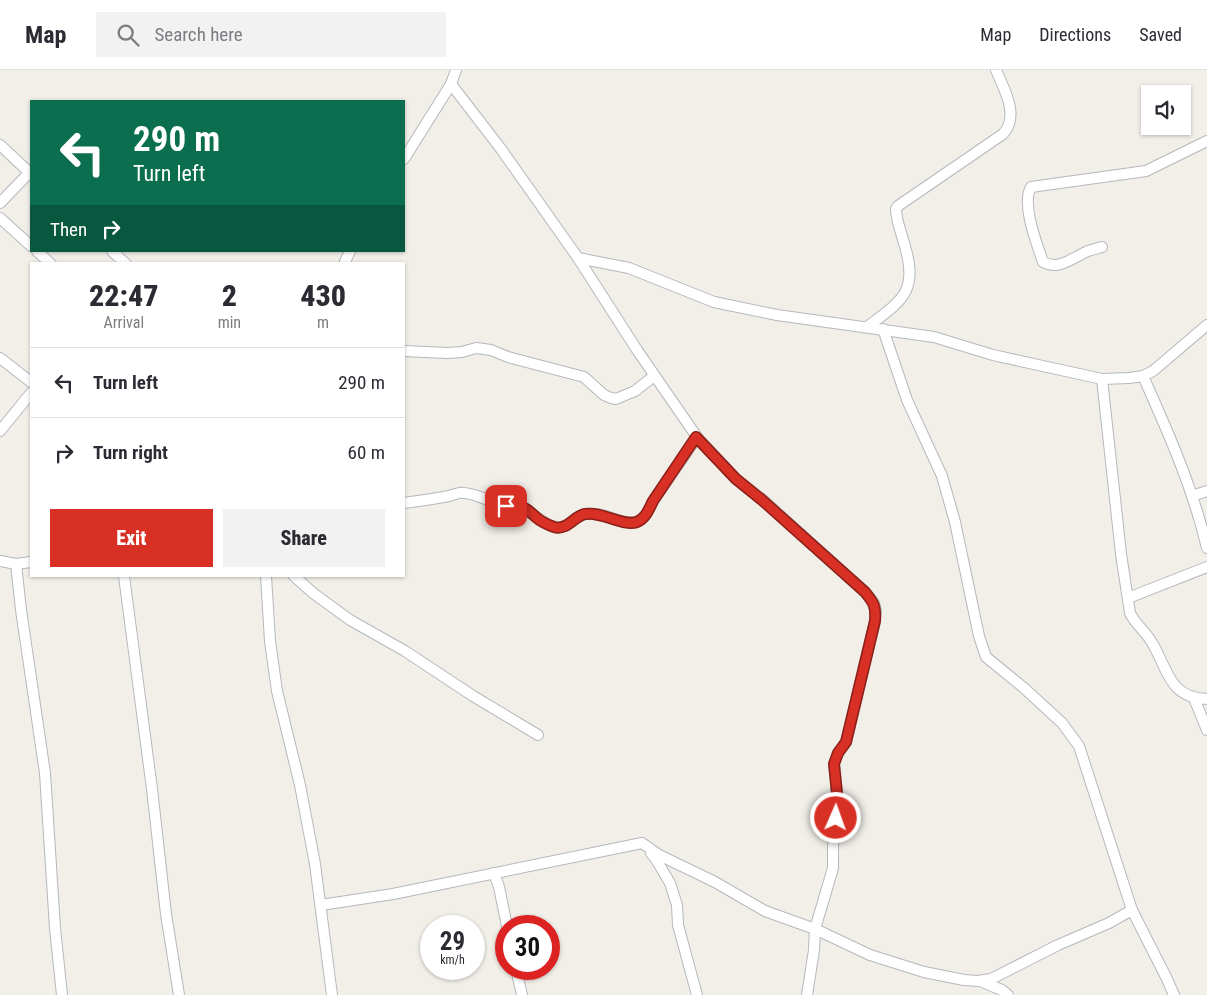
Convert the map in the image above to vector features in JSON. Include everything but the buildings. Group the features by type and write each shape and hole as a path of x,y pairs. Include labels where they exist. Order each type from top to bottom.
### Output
{"street":[{"path":"405,157 451,84 456,70"},
{"path":"868,327 904,297 908,287 910,262 896,209 898,206 1008,129 1011,120 1010,106 996,70"},
{"path":"451,84 501,149 578,258 696,437 736,479 842,571 874,603 876,611 875,621 858,698 846,742 838,753 834,764 838,803 833,847 833,868 815,929 814,950 807,995"},
{"path":"1102,247 1082,254 1063,264 1055,266 1043,262 1026,200 1031,187 1040,184 1146,171 1207,141"},
{"path":"0,145 30,173 0,204"},
{"path":"0,218 30,245"},
{"path":"38,252 48,262"},
{"path":"113,252 124,262"},
{"path":"578,258 629,268 714,302 777,315 934,337 993,355 1102,379 1114,380 1143,376 1153,371 1207,325"},
{"path":"882,329 907,400 942,476 964,560 982,648 986,657 1024,688 1062,723 1079,746 1132,910 1174,995"},
{"path":"405,351 447,353 462,352 476,348 491,350 508,357 584,376 604,395 616,399 635,391 654,376"},
{"path":"0,358 30,381"},
{"path":"1143,376 1174,446 1192,496 1207,548"},
{"path":"1102,379 1121,554 1132,618 1152,642 1174,686 1182,694 1207,700"},
{"path":"0,431 30,394"},
{"path":"405,503 452,496 461,492 506,506 521,507 528,510 538,519 556,528 563,527 579,516 586,514 597,514 626,522 638,522 648,512 653,501 696,437"},
{"path":"1192,496 1207,491"},
{"path":"0,561 16,564 30,562"},
{"path":"16,564 45,773 55,928 62,995"},
{"path":"1128,598 1207,568"},
{"path":"124,577 152,789 166,914 179,995"},
{"path":"266,577 270,641 277,691 300,785 321,905 332,995"},
{"path":"295,577 313,593 350,620 405,651 472,696 538,735"},
{"path":"1194,698 1207,730"},
{"path":"321,905 393,894 642,843 659,855 715,882 765,911 815,929 870,954 915,969 964,980 978,981 991,979 1132,910"},
{"path":"642,843 657,860 670,883 677,905 678,925 697,995"},
{"path":"494,874 505,915"},
{"path":"519,980 522,995"},
{"path":"978,981 1002,990 1008,995"}],"route":[{"path":"506,506 521,507 528,510 538,519 556,528 563,527 579,516 586,514 597,514 632,523 638,522 648,512 653,501 696,437 736,479 865,592 874,603 876,611 875,621 846,742 838,753 834,764 838,803 836,818"}]}
